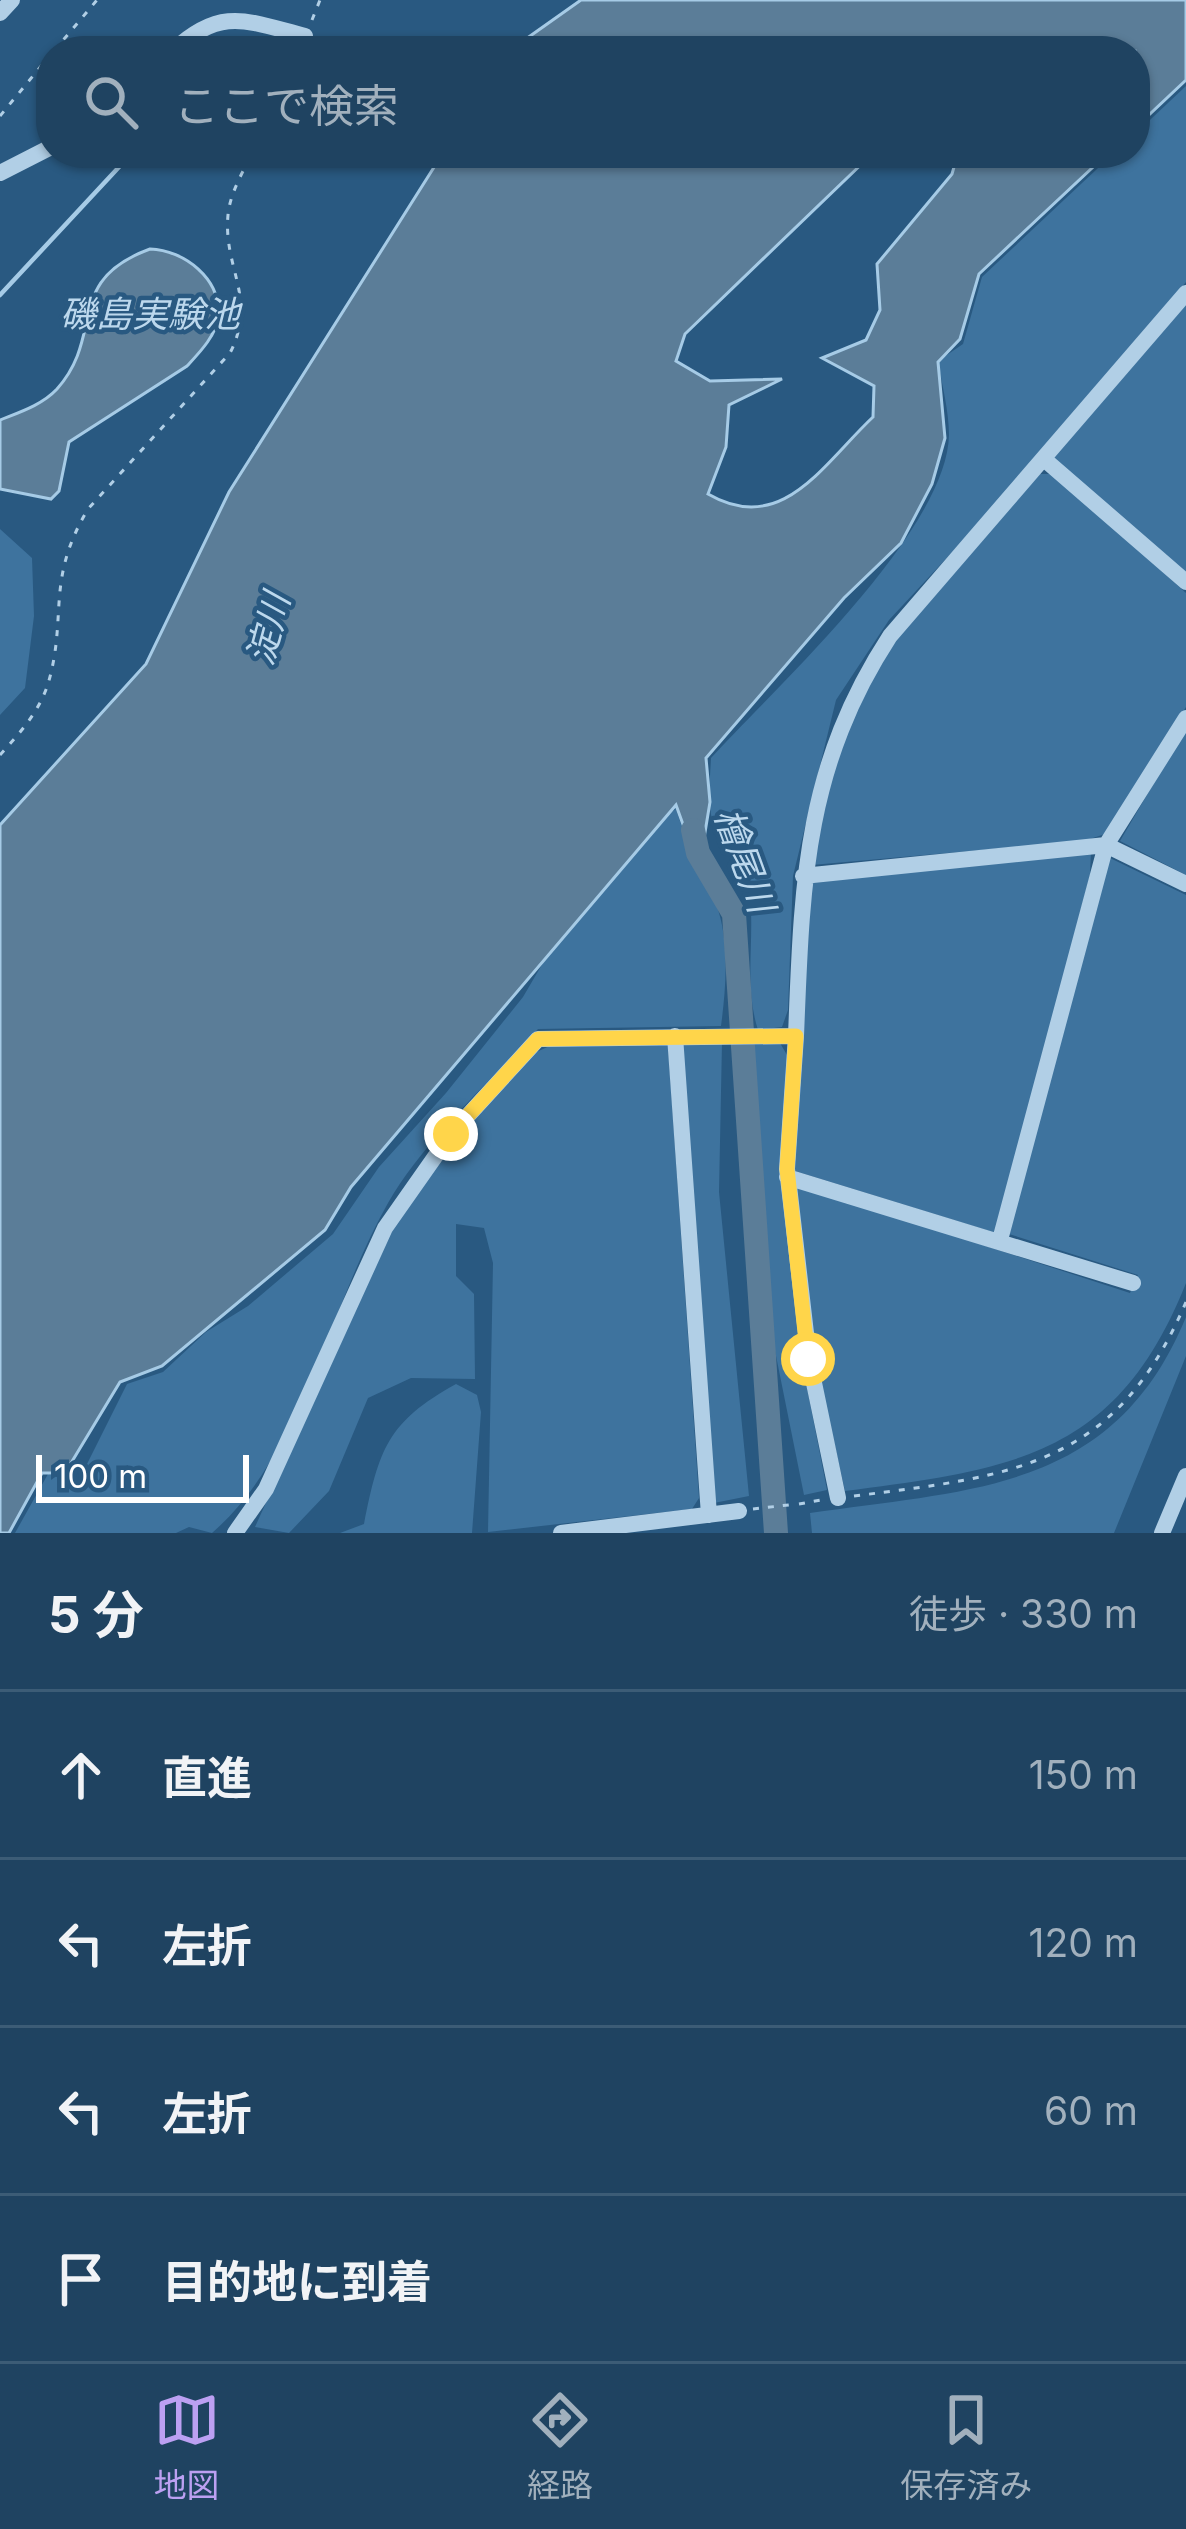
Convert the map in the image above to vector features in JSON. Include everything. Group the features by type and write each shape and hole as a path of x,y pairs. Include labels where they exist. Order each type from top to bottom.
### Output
{"street":[{"path":"0,14 12,0"},
{"path":"190,36 237,19 305,36"},
{"path":"0,173 36,155"},
{"path":"838,1498 808,1359 788,1177 788,1036 802,876 830,758 851,695 890,636 1186,293"},
{"path":"1044,459 1186,582"},
{"path":"1000,1240 1106,845 1186,718"},
{"path":"802,876 1106,845 1186,884"},
{"path":"675,1036 709,1515"},
{"path":"235,1533 266,1489 385,1228 451,1134 538,1039 788,1036"},
{"path":"788,1177 1133,1283"},
{"path":"1162,1533 1186,1476"},
{"path":"561,1533 740,1511"}],"path":[{"path":"66,36 97,0"},
{"path":"0,116 36,72"},
{"path":"0,755 27,725 48,684 57,581 75,530 88,508 230,353 240,333 242,297 228,214 246,168"},
{"path":"740,1511 969,1481 1019,1470 1064,1451 1127,1400 1169,1341 1186,1302"}],"shaded area":[{"path":"1186,86 1186,282 982,520 889,620 836,700 793,876 788,1010 782,1027 758,1030 751,995 747,875 722,841 711,816 711,758 854,606 920,516 941,474 949,435 938,361 963,344 982,277 1098,168 1150,168 1150,120"},
{"path":"1186,301 1186,574 1051,459"},
{"path":"1040,474 1055,474 1186,593 1186,707 1108,833 1084,841 812,865 840,744 869,675 912,615"},
{"path":"0,529 32,558 34,616 25,688 0,715"},
{"path":"1186,728 1186,875 1120,841"},
{"path":"676,809 720,918 726,965 721,1026 538,1029 403,1179 367,1244 270,1463 212,1533 189,1527 176,1533 15,1533 48,1474 77,1484 127,1384 163,1372 206,1332 248,1306 333,1234 379,1167 523,997 547,956 662,818"},
{"path":"1091,851 1090,875 996,1233 795,1171 806,886 813,880"},
{"path":"1110,858 1186,895 1186,1283 1158,1341 1127,1386 1092,1419 1052,1444 959,1474 845,1491 815,1357 796,1184 1130,1293 1138,1275 1009,1234"},
{"path":"682,1042 722,1042 719,1192 749,1496 714,1503"},
{"path":"780,1043 787,1055 802,1362 827,1490 804,1495 771,1331 750,1044"},
{"path":"554,1044 668,1045 699,1498 692,1509 488,1532 493,1263 484,1228 456,1224 456,1276 474,1294 475,1379 411,1378 368,1398 329,1491 289,1533 255,1527 386,1238 456,1139 532,1054"},
{"path":"1186,1317 1186,1356 1114,1533 812,1533 810,1513 981,1487 1032,1472 1078,1450 1120,1418 1156,1375"},
{"path":"456,1384 477,1395 481,1412 472,1533 340,1533 364,1524 382,1457 401,1425"}],"water":[{"path":"581,0 1186,0 1186,80 1150,114 1150,36 530,36"},
{"name":"淀川","path":"434,168 857,168 685,334 676,361 710,381 782,379 729,405 726,447 708,494 734,505 758,507 800,489 873,417 874,386 822,358 866,340 880,310 877,264 954,168 1092,168 979,274 960,339 938,362 945,438 932,484 901,543 844,598 706,758 710,802 699,869 676,805 351,1187 325,1230 162,1366 120,1382 65,1473 42,1473 9,1533 0,1533 0,825 146,664 229,492"},
{"name":"磯島実験池","path":"150,249 188,261 214,290 217,324 202,350 187,366 69,442 59,491 51,499 0,489 0,420 38,404 57,389 80,348 95,293 123,262"}],"waterway":[{"path":"0,295 118,168"},
{"name":"檜尾川","path":"693,830 698,853 734,914 776,1533"}],"route":[{"path":"451,1134 538,1039 557,1035 796,1036 787,1169 808,1359"}]}
